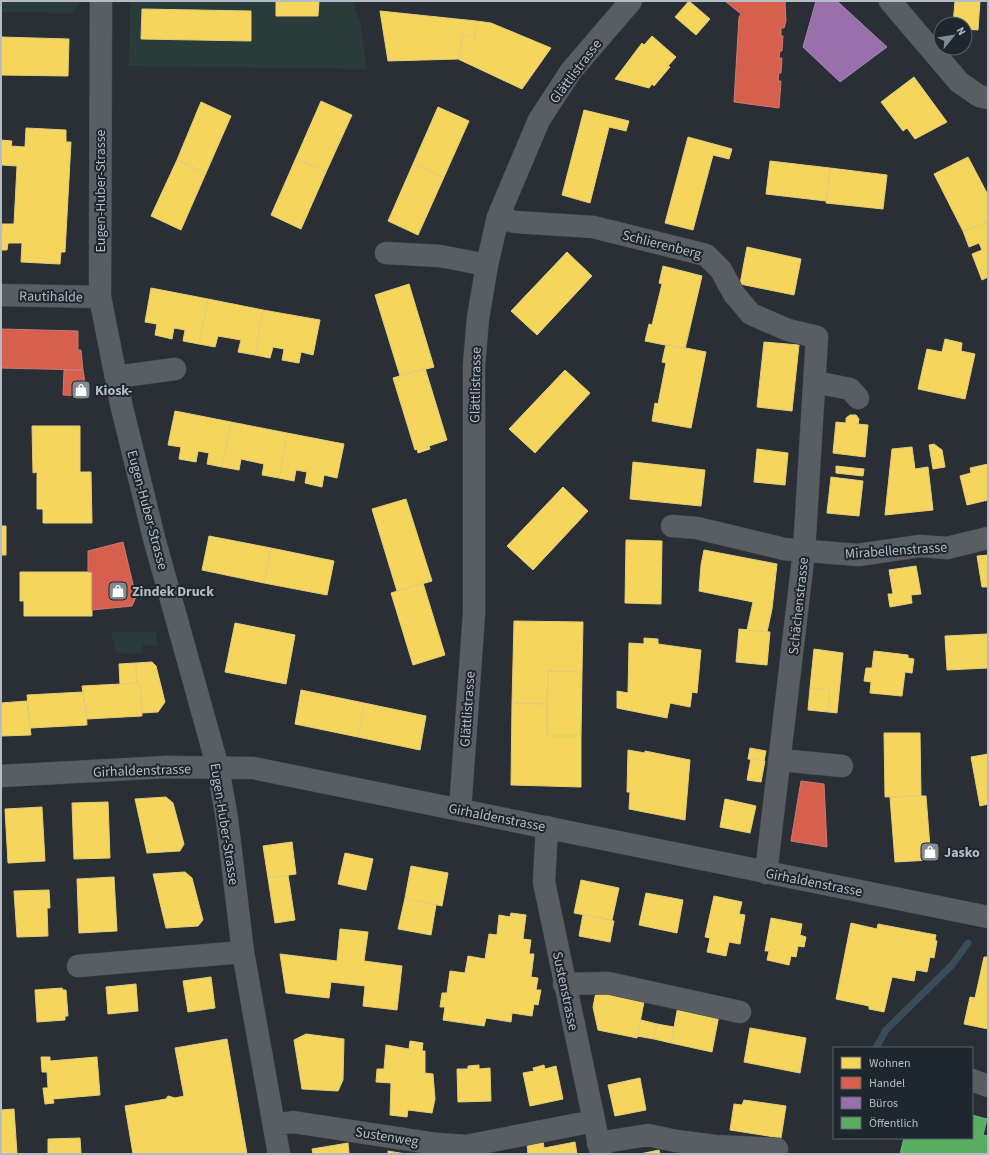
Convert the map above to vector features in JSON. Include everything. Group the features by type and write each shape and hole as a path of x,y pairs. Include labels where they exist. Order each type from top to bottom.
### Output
{"street":[{"name":"Eugen-Huber-Strasse","path":"100,1 100,297 122,408 154,538 218,768 243,952 279,1154"},
{"name":"Glättlistrasse","path":"460,810 474,614 474,365 478,318 487,266 498,217 539,120 571,71 631,1"},
{"path":"890,1 959,82 979,96 988,98"},
{"name":"Schlierenberg","path":"498,217 514,222 593,227 706,255 721,270 734,294 752,314 788,330 817,337"},
{"path":"386,253 440,256 487,266"},
{"name":"Rautihalde","path":"1,295 100,297"},
{"name":"Schächenstrasse","path":"766,873 804,551 817,337"},
{"path":"116,377 174,369"},
{"path":"815,382 850,389 858,398"},
{"name":"Mirabellenstrasse","path":"672,526 697,528 784,549 858,555 920,546 946,548 988,538"},
{"path":"780,760 842,766"},
{"name":"Girhaldenstrasse","path":"1,776 166,767 253,768 988,917"},
{"name":"Sustenstrasse","path":"547,827 544,882 564,984 600,1148"},
{"path":"78,966 243,952"},
{"path":"564,984 608,983 740,1012"},
{"path":"973,1080 988,1086"},
{"name":"Sustenweg","path":"274,1125 292,1122 437,1144 466,1146 594,1121"},
{"path":"600,1148 648,1135 709,1145 777,1149"}],"shaded area":[{"path":"1,1 83,1 72,13 1,12"},
{"path":"130,1 353,1 361,27 367,69 129,66"},
{"path":"111,632 156,632 158,646 143,645 142,654 116,653"}],"building: Wohnen":[{"path":"276,1 319,1 318,16 276,16"},
{"path":"689,1 710,19 696,35 675,17"},
{"path":"955,1 980,1 978,30 973,30 973,16 954,16"},
{"path":"142,9 251,11 251,41 141,39"},
{"path":"380,11 476,21 475,37 463,36 458,59 388,61"},
{"path":"476,21 491,23 551,48 522,89 458,59 463,36 475,37"},
{"path":"652,36 676,57 668,66 670,67 654,86 652,84 649,88 615,79 642,43 644,45"},
{"path":"1,37 69,39 68,76 1,75"},
{"path":"914,77 947,122 915,139 907,128 903,131 881,102"},
{"path":"321,101 352,115 326,172 296,158"},
{"path":"201,102 231,116 206,173 177,160"},
{"path":"438,107 469,121 444,177 413,164"},
{"path":"584,110 629,121 626,131 609,127 590,203 562,195"},
{"path":"26,128 66,130 66,142 71,142 65,252 61,252 60,264 21,262 22,243 8,243 7,250 1,250 1,224 14,224 17,166 1,165 1,140 12,141 11,146 25,147"},
{"path":"688,137 732,149 729,159 713,155 693,230 665,223"},
{"path":"968,157 988,195 988,222 963,231 934,174"},
{"path":"296,158 326,172 301,229 271,215"},
{"path":"177,160 206,173 181,230 151,216"},
{"path":"770,161 830,168 826,201 766,194"},
{"path":"413,164 444,177 418,235 388,221"},
{"path":"830,168 887,175 883,209 826,203"},
{"path":"988,222 988,277 982,280 972,254 982,250 979,243 969,247 963,231"},
{"path":"747,247 801,259 794,295 740,284"},
{"path":"567,252 592,276 537,335 511,311"},
{"path":"663,266 702,276 685,349 645,341 649,324 652,325 662,284 659,283"},
{"path":"409,284 434,367 400,376 375,295"},
{"path":"151,288 208,299 199,344 183,341 185,330 174,328 172,339 155,335 157,324 145,322"},
{"path":"208,299 263,310 255,355 238,352 241,340 218,336 215,347 199,344"},
{"path":"263,310 320,320 313,355 301,352 299,363 282,360 284,349 273,347 270,358 255,355"},
{"path":"945,339 962,343 961,351 975,354 965,399 918,389 927,349 942,352"},
{"path":"764,342 799,345 792,411 757,407"},
{"path":"666,344 706,352 691,428 652,421 655,403 658,404 666,363 662,362"},
{"path":"425,368 447,440 429,446 430,449 418,453 417,449 415,450 393,378"},
{"path":"565,370 590,393 535,453 509,429"},
{"path":"175,411 231,422 222,467 207,464 209,453 198,451 196,462 179,459 181,447 168,445"},
{"path":"850,415 856,415 859,419 858,424 868,425 865,457 833,453 836,422 846,423 846,418"},
{"path":"231,422 287,433 279,478 262,475 264,464 241,459 239,470 222,467"},
{"path":"32,426 80,426 80,472 91,472 92,523 43,523 43,509 37,509 37,472 33,473"},
{"path":"287,433 344,444 337,478 324,475 322,487 305,483 307,472 296,470 294,481 279,478"},
{"path":"934,444 942,450 945,467 933,469 929,445"},
{"path":"912,447 915,469 928,467 933,510 885,515 892,449"},
{"path":"757,449 788,453 785,485 754,482"},
{"path":"633,462 705,470 701,506 630,499"},
{"path":"988,464 988,500 967,505 960,476 971,473 970,468"},
{"path":"836,466 864,469 863,476 836,473"},
{"path":"831,477 863,481 859,516 827,513"},
{"path":"563,487 588,511 533,570 507,546"},
{"path":"406,499 432,581 397,591 372,509"},
{"path":"1,526 6,526 6,555 1,555"},
{"path":"209,536 271,548 264,583 202,570"},
{"path":"626,540 662,541 661,604 625,603"},
{"path":"271,548 334,561 327,595 264,583"},
{"path":"704,550 777,564 772,609 767,632 747,630 753,602 699,591"},
{"path":"988,555 988,587 982,587 977,556"},
{"path":"916,566 921,594 911,595 912,603 890,607 888,594 893,594 889,570"},
{"path":"20,572 92,572 92,616 24,616 24,601 20,601"},
{"path":"423,583 445,655 413,665 391,593"},
{"path":"514,621 583,622 582,672 548,671 547,704 512,703"},
{"path":"235,623 295,635 286,684 225,672"},
{"path":"739,629 770,632 767,665 736,662"},
{"path":"988,634 988,668 947,670 945,636"},
{"path":"644,638 658,639 658,644 701,650 697,693 692,692 690,707 670,703 667,718 617,708 617,691 628,693 629,643 644,644"},
{"path":"814,649 843,653 837,713 828,712 830,690 810,688"},
{"path":"874,651 908,655 908,658 914,659 912,673 905,672 902,696 870,693 871,682 864,681 866,668 872,668"},
{"path":"152,662 156,666 165,702 158,712 142,713 140,683 137,683 136,663"},
{"path":"136,663 137,683 120,684 119,664"},
{"path":"548,671 582,672 581,736 547,736"},
{"path":"140,683 142,716 87,719 82,686"},
{"path":"810,688 830,690 828,712 808,710"},
{"path":"301,690 364,703 358,737 295,724"},
{"path":"83,692 84,703 86,703 87,725 30,728 27,695"},
{"path":"27,701 31,735 1,736 1,703"},
{"path":"364,703 426,716 420,750 358,737"},
{"path":"512,703 547,704 547,736 581,736 581,787 511,785"},
{"path":"884,733 920,733 921,796 885,797"},
{"path":"750,748 766,751 764,761 748,759"},
{"path":"628,750 645,753 645,751 690,760 685,820 629,809 630,792 627,792"},
{"path":"988,754 988,804 980,806 971,757"},
{"path":"751,758 765,761 761,782 747,780"},
{"path":"926,796 931,860 895,862 890,797"},
{"path":"166,797 173,803 184,844 180,851 147,853 135,799"},
{"path":"725,799 756,806 750,833 720,827"},
{"path":"108,802 110,858 74,859 72,803"},
{"path":"42,807 45,861 8,863 5,809"},
{"path":"292,842 296,874 268,878 263,846"},
{"path":"345,853 373,859 366,890 338,884"},
{"path":"411,866 448,873 442,906 405,898"},
{"path":"185,872 192,878 203,920 198,926 166,928 153,874"},
{"path":"288,875 295,920 275,923 268,878"},
{"path":"114,877 117,931 79,933 77,879"},
{"path":"581,880 619,888 612,920 574,913"},
{"path":"49,890 50,908 47,908 48,936 17,937 14,891"},
{"path":"646,893 683,900 677,933 639,925"},
{"path":"714,896 742,902 739,914 745,915 740,944 729,942 726,956 707,952 710,938 705,937"},
{"path":"405,898 436,905 431,935 398,929"},
{"path":"511,913 526,915 523,939 531,940 529,954 534,954 531,977 538,978 536,990 541,990 538,1005 534,1004 532,1016 512,1013 511,1022 486,1018 484,1026 443,1020 445,1007 440,1007 442,993 447,993 450,971 465,973 468,956 485,959 489,934 497,935 499,915 510,917"},
{"path":"583,914 614,921 610,942 579,936"},
{"path":"771,918 802,924 800,935 806,937 804,947 798,946 796,957 791,956 789,965 767,960 769,951 765,951"},
{"path":"851,923 877,929 878,924 936,935 935,940 937,941 934,958 930,957 927,972 916,970 914,981 892,977 884,1012 869,1009 869,1006 836,999"},
{"path":"340,929 368,932 364,961 402,966 397,1010 363,1006 365,986 331,982 329,998 286,993 280,954 337,961"},
{"path":"984,957 988,957 988,1029 964,1024 970,997 975,998"},
{"path":"211,977 215,1008 188,1012 183,981"},
{"path":"136,984 138,1011 108,1014 106,987"},
{"path":"62,988 63,990 66,990 68,1016 65,1016 65,1020 37,1022 35,990"},
{"path":"596,992 644,1002 637,1038 598,1030 593,1007"},
{"path":"678,1006 719,1015 712,1052 671,1043"},
{"path":"641,1020 657,1024 654,1039 637,1036"},
{"path":"657,1024 674,1027 671,1043 654,1039"},
{"path":"750,1028 806,1038 800,1073 744,1062"},
{"path":"306,1034 344,1039 343,1080 338,1091 302,1089 294,1040"},
{"path":"227,1039 247,1154 133,1154 125,1106 166,1099 168,1096 175,1098 184,1096 175,1048"},
{"path":"410,1041 423,1043 422,1051 425,1051 425,1073 433,1074 435,1099 432,1113 408,1110 407,1117 390,1115 391,1083 376,1082 377,1069 384,1069 386,1045 409,1049"},
{"path":"41,1057 50,1057 50,1061 97,1057 100,1095 53,1099 54,1103 45,1104 43,1088 48,1088 47,1072 42,1072"},
{"path":"479,1065 479,1069 490,1068 491,1101 458,1102 457,1069 468,1069 468,1066"},
{"path":"544,1065 545,1069 556,1066 563,1099 530,1106 523,1073 534,1071 533,1068"},
{"path":"640,1078 646,1110 615,1116 608,1085"},
{"path":"744,1100 786,1106 781,1138 730,1130 734,1104 742,1105"},
{"path":"14,1109 17,1154 1,1154 1,1110"},
{"path":"80,1138 81,1154 48,1154 48,1139"},
{"path":"543,1140 544,1148 575,1142 577,1154 528,1154 527,1144"},
{"path":"348,1143 349,1154 313,1154 312,1149"},
{"path":"659,1150 660,1154 640,1154"},
{"path":"388,1151 406,1154 388,1154"}],"building: Handel":[{"path":"725,1 785,1 786,21 784,28 781,28 781,36 783,36 782,51 780,51 779,58 782,58 781,73 779,73 778,81 781,81 779,108 734,102 739,17 741,14"},
{"path":"1,329 78,331 78,350 81,350 83,370 1,368"},
{"path":"64,370 83,370 87,396 63,395"},
{"path":"123,542 136,597 132,606 92,610 92,572 88,572 88,551"},
{"path":"801,781 824,784 827,847 791,841"}],"building: Büros":[{"path":"816,1 837,1 887,47 840,82 803,47"}],"building: Öffentlich":[{"path":"973,1115 987,1119 983,1135 988,1136 988,1154 900,1154 904,1139 973,1139"}],"waterway":[{"path":"877,1047 886,1030 952,965 968,943"}],"place":[{"name":"Kiosk-","path":"81,390"},
{"name":"Zindek Druck","path":"118,591"},
{"name":"Jasko","path":"930,852"}]}
